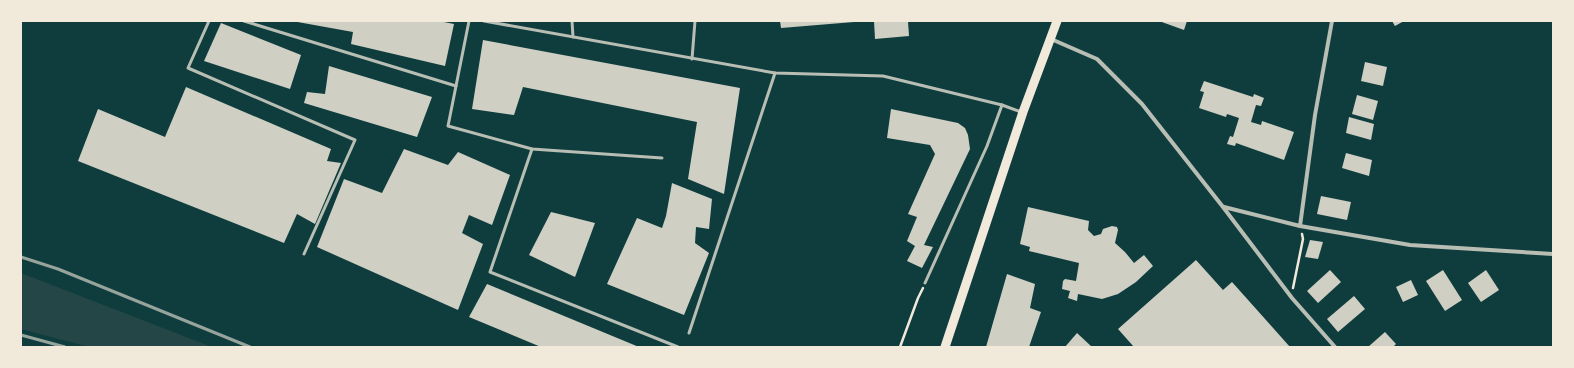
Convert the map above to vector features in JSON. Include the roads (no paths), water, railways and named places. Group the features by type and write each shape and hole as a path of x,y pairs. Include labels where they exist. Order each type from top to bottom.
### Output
{"main road":[{"path":"945,347 1023,112 1058,21"}],"street":[{"path":"1300,226 1315,114 1332,21"},
{"path":"1051,39 1097,59 1142,104 1292,298 1335,347"},
{"path":"1223,207 1300,226 1410,245 1553,254"}],"lane":[{"path":"209,21 188,68 355,140 304,254"},
{"path":"244,21 456,86"},
{"path":"469,21 448,126 532,149 662,158"},
{"path":"484,21 775,73 883,76 1002,105 1023,112"},
{"path":"572,21 573,37"},
{"path":"692,58 695,21"},
{"path":"689,333 775,73"},
{"path":"925,283 987,146 1002,105"},
{"path":"532,149 490,272 678,347"}],"railway":[{"path":"21,257 58,269 250,347"},
{"path":"21,335 65,347"}]}
